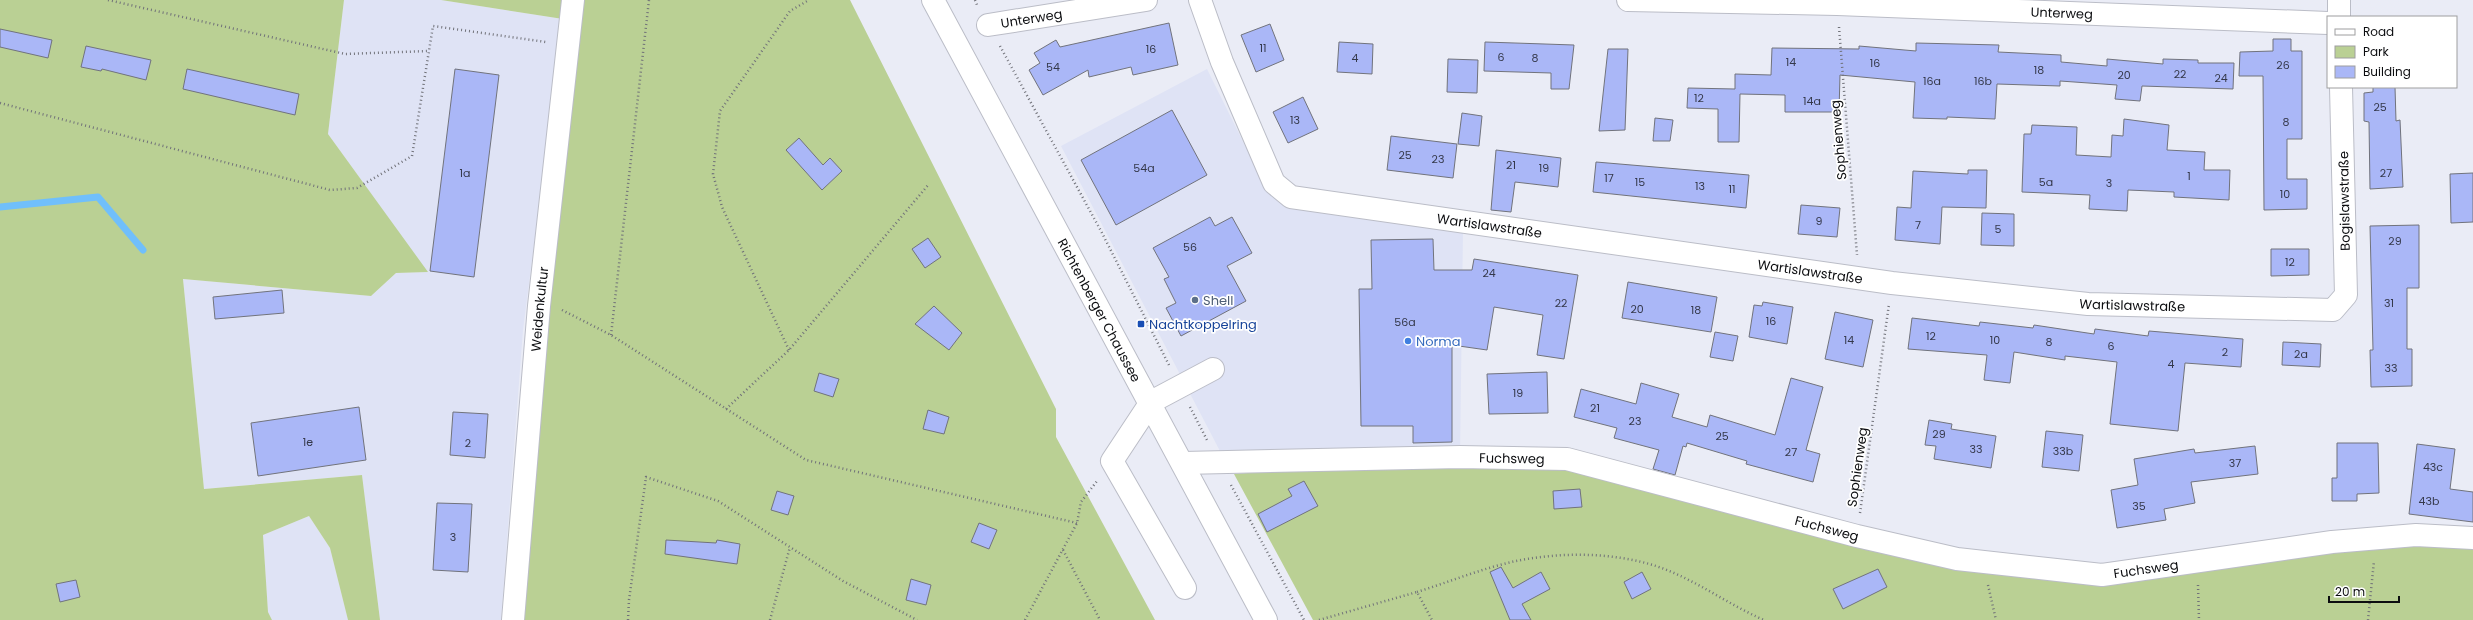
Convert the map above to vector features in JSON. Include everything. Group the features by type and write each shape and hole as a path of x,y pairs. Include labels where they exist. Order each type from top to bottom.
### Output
{"street":[{"name":"Weidenkultur","path":"513,620 539,306 570,46 574,0"},
{"name":"Richtenberger Chaussee","path":"933,0 1151,402 1266,620"},
{"name":"Unterweg","path":"988,25 1146,0"},
{"name":"Wartislawstraße","path":"1200,0 1222,62 1274,184 1291,197 1892,283 2088,304 2333,310"},
{"name":"Unterweg","path":"1628,0 1837,4 2327,23"},
{"path":"2339,0 2340,16"},
{"name":"Bogislawstraße","path":"2333,310 2346,295 2341,88"},
{"path":"1185,588 1112,461 1151,402 1213,369"},
{"name":"Fuchsweg","path":"1183,463 1460,458 1567,459 1857,536 1957,558 2102,575 2332,542 2416,535 2473,538"}],"path":[{"path":"108,0 345,54 429,51"},
{"path":"611,335 649,0"},
{"path":"789,350 722,207 713,174 720,111 790,11 809,0"},
{"path":"975,0 1101,230 1219,463 1304,620"},
{"name":"Sophienweg","path":"1837,4 1859,278"},
{"path":"0,103 330,190 357,188 412,156 433,26 570,46"},
{"path":"726,408 789,350 929,184"},
{"name":"Sophienweg","path":"1857,536 1892,283"},
{"path":"562,310 611,335 806,460 1077,523"},
{"path":"1025,620 1077,523 1081,502 1112,461"},
{"path":"628,620 629,600 646,477 718,502 843,580 917,620"},
{"path":"770,620 790,547"},
{"path":"1063,550 1100,620"},
{"path":"1318,620 1417,592 1515,561 1572,555 1619,557 1656,566 1691,581 1737,608 1764,620"},
{"path":"2368,620 2374,558"},
{"path":"1984,561 1996,620"},
{"path":"2197,561 2199,620"},
{"path":"1417,592 1432,620"}],"shaded area":[{"path":"344,0 441,0 563,19 523,330 501,620 380,620 362,475 204,489 183,279 371,296 396,273 427,272 328,134"},
{"path":"1207,69 1268,192 1463,230 1460,457 1221,453 1061,146"},
{"path":"309,516 330,548 348,620 272,620 268,612 263,535"}],"green space":[{"path":"0,0 344,0 328,134 428,272 396,273 371,296 183,279 204,489 362,475 380,620 348,620 330,548 309,516 263,535 268,612 272,620 0,620"},
{"path":"441,0 565,0 563,19"},
{"path":"583,0 850,0 1056,409 1056,437 1155,620 521,620 544,341"},
{"path":"1460,457 1567,459 1857,536 2102,575 2473,538 2473,620 1313,620 1234,474"}],"building":[{"path":"1169,23 1178,65 1133,75 1131,67 1089,77 1088,70 1043,95 1029,70 1040,63 1034,53 1056,40 1060,47"},
{"path":"1270,24 1284,60 1256,72 1241,35"},
{"path":"0,29 52,40 48,58 0,47"},
{"path":"2273,39 2291,39 2291,51 2302,51 2302,139 2287,139 2287,179 2307,179 2307,209 2264,210 2263,76 2239,76 2240,52 2273,51"},
{"path":"1339,42 1373,44 1372,74 1337,72"},
{"path":"1485,42 1574,45 1569,89 1551,89 1551,73 1484,71"},
{"path":"1916,43 1999,45 1998,52 2061,55 2061,62 2107,66 2107,59 2163,64 2163,59 2198,60 2198,63 2234,63 2233,89 2142,86 2140,101 2115,99 2117,85 2060,81 2060,86 1997,84 1995,119 1947,117 1947,119 1913,118 1915,82 1840,75 1839,112 1785,112 1785,95 1740,94 1739,142 1718,142 1718,109 1687,108 1688,88 1735,89 1735,74 1771,75 1772,48 1859,49 1859,46 1916,51"},
{"path":"86,46 151,60 146,80 102,69 101,71 81,67"},
{"path":"1608,49 1628,49 1625,130 1599,131"},
{"path":"1448,59 1478,60 1477,93 1447,92"},
{"path":"187,69 299,94 295,115 183,89"},
{"path":"455,69 499,75 474,277 430,271"},
{"path":"2373,88 2395,88 2396,121 2400,120 2403,187 2370,189 2369,122 2364,121 2364,93 2373,92"},
{"path":"1303,97 1318,129 1288,143 1273,112"},
{"path":"1172,110 1207,175 1116,225 1081,160"},
{"path":"1462,113 1482,116 1479,146 1458,144"},
{"path":"1655,118 1673,120 1670,141 1653,141"},
{"path":"2124,119 2169,125 2167,150 2205,152 2204,170 2230,170 2229,200 2174,197 2174,192 2128,190 2127,211 2089,209 2090,195 2022,192 2024,134 2031,134 2032,125 2077,127 2076,155 2111,157 2112,135 2123,136"},
{"path":"1391,136 1457,144 1453,178 1387,170"},
{"path":"799,138 823,165 830,158 842,171 822,190 786,150"},
{"path":"1496,150 1561,158 1558,187 1515,182 1511,212 1491,210"},
{"path":"1596,162 1749,175 1746,208 1593,192"},
{"path":"1968,170 1987,170 1986,208 1942,207 1940,244 1895,240 1897,207 1911,208 1913,171 1968,174"},
{"path":"2473,173 2473,222 2451,223 2450,174"},
{"path":"1801,205 1840,208 1837,237 1798,234"},
{"path":"1982,213 2014,214 2014,246 1981,245"},
{"path":"1210,217 1215,226 1232,217 1252,253 1227,266 1246,301 1181,336 1166,308 1176,303 1164,279 1169,277 1153,248"},
{"path":"2419,225 2419,288 2407,288 2407,349 2412,349 2412,386 2371,387 2370,350 2373,350 2370,226"},
{"path":"928,238 941,257 925,268 912,249"},
{"path":"1433,239 1434,270 1472,270 1474,259 1578,275 1564,359 1537,355 1543,315 1494,307 1487,350 1452,345 1452,442 1413,443 1413,426 1361,426 1359,289 1372,289 1371,240"},
{"path":"2271,249 2309,249 2309,275 2271,276"},
{"path":"1628,282 1717,297 1711,332 1622,318"},
{"path":"282,290 284,313 215,319 213,297"},
{"path":"1763,302 1793,307 1787,344 1749,337 1754,305 1762,306"},
{"path":"934,306 962,333 949,350 915,324"},
{"path":"1835,312 1873,320 1863,367 1825,359"},
{"path":"1912,318 1979,326 1980,322 2033,328 2034,325 2094,334 2095,329 2148,336 2149,331 2243,339 2241,367 2185,363 2178,431 2110,424 2117,362 2065,356 2065,360 2014,352 2010,383 1984,380 1987,355 1908,349"},
{"path":"1715,332 1738,336 1733,361 1710,357"},
{"path":"2283,342 2321,344 2320,367 2282,365"},
{"path":"1547,372 1548,413 1489,414 1487,374"},
{"path":"819,373 839,379 833,397 814,391"},
{"path":"1791,378 1823,387 1806,450 1820,454 1813,482 1746,464 1747,461 1687,443 1686,447 1683,446 1675,475 1653,469 1659,450 1614,438 1617,428 1574,417 1581,389 1636,404 1641,383 1679,394 1672,417 1707,427 1710,415 1775,435"},
{"path":"359,407 366,460 258,476 251,423"},
{"path":"928,410 949,417 944,434 923,429"},
{"path":"453,412 488,414 485,458 450,455"},
{"path":"1929,420 1952,424 1951,429 1996,436 1991,468 1934,459 1936,446 1925,445"},
{"path":"2046,431 2083,435 2079,471 2042,467"},
{"path":"2337,443 2378,443 2379,493 2357,494 2357,501 2332,501 2332,478 2337,478"},
{"path":"2417,444 2455,449 2450,489 2473,492 2473,522 2409,514"},
{"path":"2255,446 2258,474 2191,482 2195,503 2164,509 2166,520 2117,528 2111,490 2138,485 2134,459 2194,449 2195,453"},
{"path":"1304,481 1318,506 1267,532 1258,514 1292,496 1288,489"},
{"path":"1580,489 1582,507 1554,509 1553,491"},
{"path":"777,491 794,496 788,515 771,510"},
{"path":"437,503 472,504 468,572 433,570"},
{"path":"979,523 997,530 989,549 971,542"},
{"path":"666,540 716,543 717,540 740,544 737,564 665,554"},
{"path":"1501,567 1513,588 1541,572 1550,589 1522,604 1531,620 1510,620 1490,572"},
{"path":"1878,569 1887,587 1843,609 1833,589"},
{"path":"1642,572 1651,589 1632,599 1624,582"},
{"path":"911,579 931,585 926,605 906,600"},
{"path":"76,580 80,597 60,602 56,584"}],"waterway":[{"path":"0,207 98,197 143,250"}],"place":[{"name":"Shell","path":"1195,300"},
{"name":"Nachtkoppelring","path":"1141,324"},
{"name":"Norma","path":"1408,341"}]}
